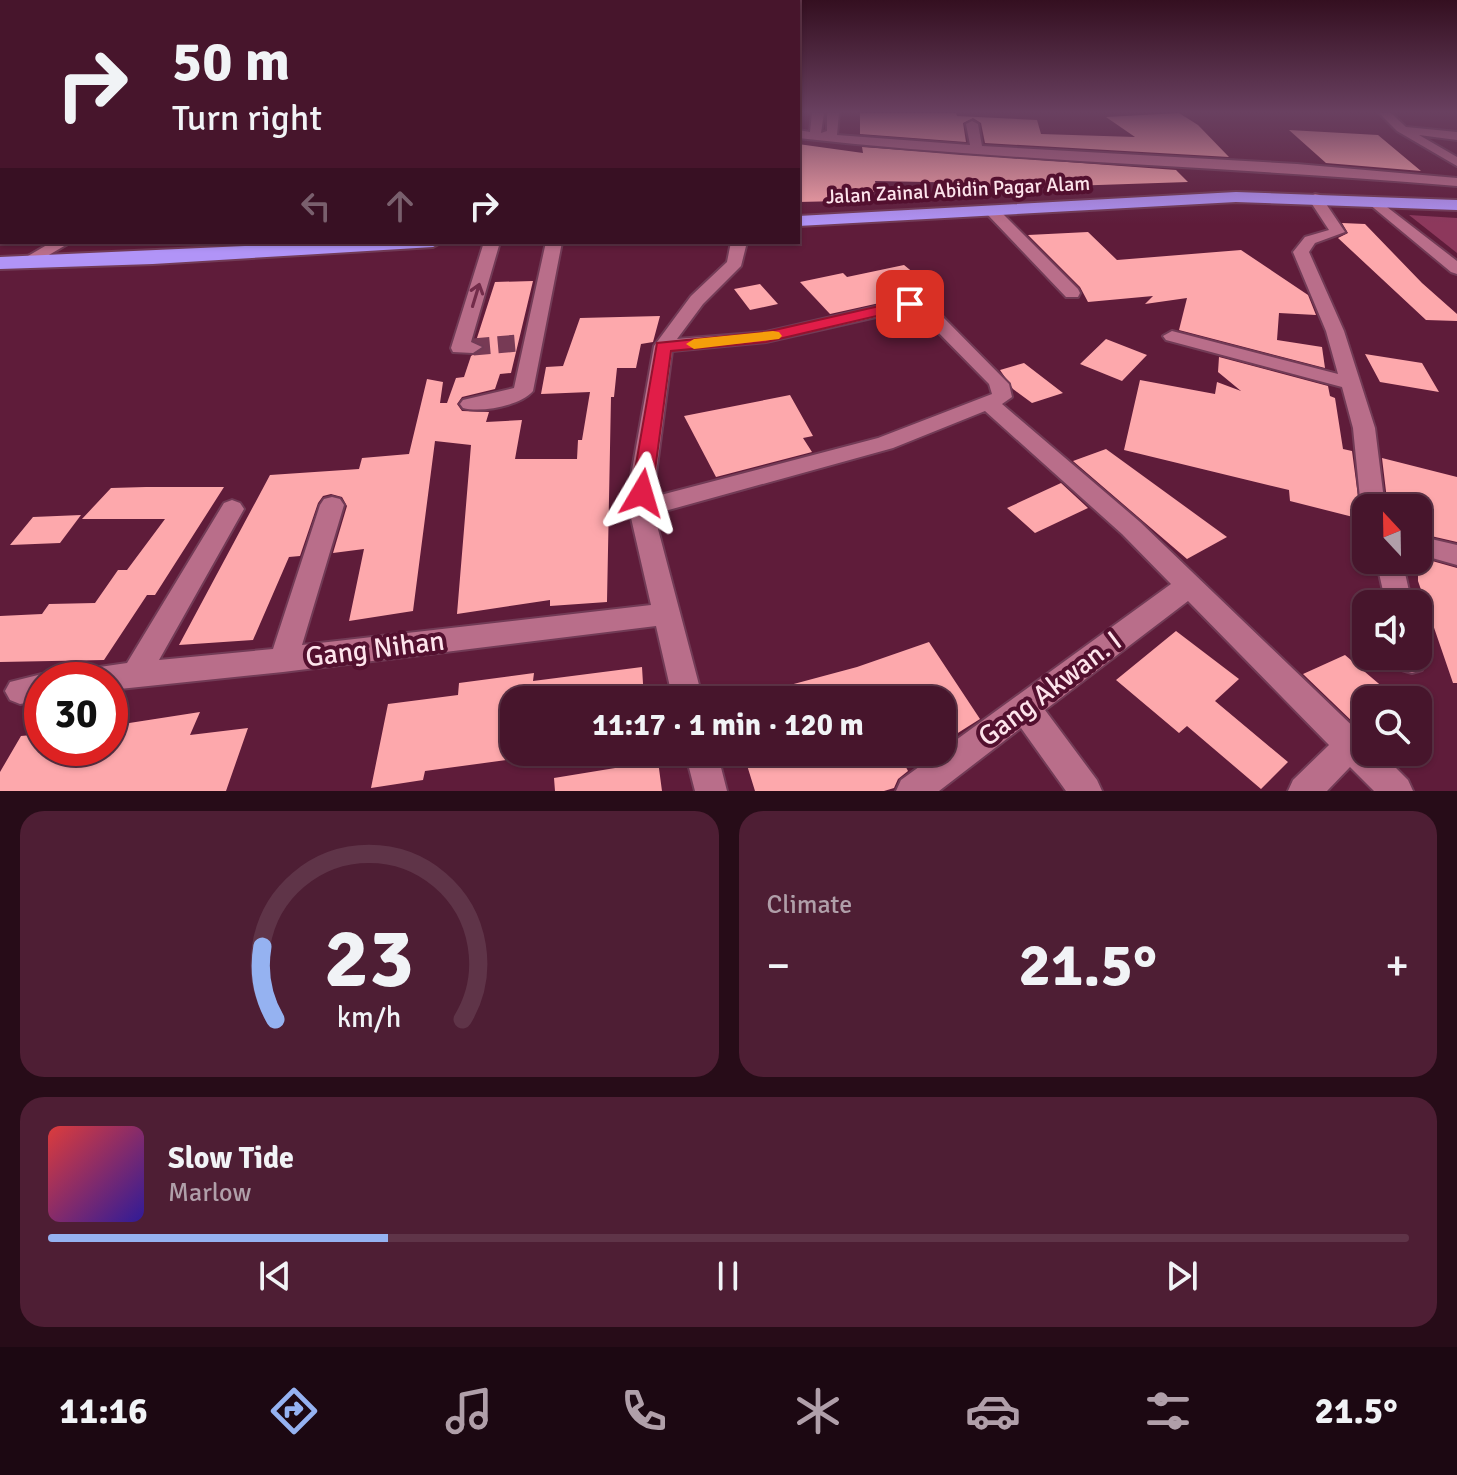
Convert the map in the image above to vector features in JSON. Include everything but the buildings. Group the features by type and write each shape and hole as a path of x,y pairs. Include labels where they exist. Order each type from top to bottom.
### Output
{"highway":[{"name":"Jalan Zainal Abidin Pagar Alam","path":"800,208 1179,187 1295,186 1457,193"},
{"name":"Jalan Zainal Abidin Pagar Alam","path":"800,221 1186,199 1315,198 1457,205"},
{"path":"0,248 109,244"},
{"path":"0,263 394,244"}],"street":[{"path":"977,150 1297,168 1457,182"},
{"path":"1436,150 1457,162"},
{"path":"1315,198 1338,232 1310,240 1301,252 1335,331 1351,383 1364,428 1371,494"},
{"path":"1374,201 1457,269"},
{"path":"992,211 1072,293"},
{"path":"473,347 460,348 491,244"},
{"path":"470,404 512,397 523,391 527,342 553,244"},
{"path":"685,686 641,509 642,476 663,346 697,300 735,263 739,244"},
{"path":"24,263 56,245"},
{"path":"641,509 885,443 1002,397 1002,388 996,380 935,319 910,304 766,337 663,346"},
{"path":"1172,336 1351,383"},
{"path":"988,403 1131,528 1397,791"},
{"path":"283,660 332,505"},
{"path":"136,673 232,509"},
{"path":"1432,549 1457,555"},
{"name":"Gang Akwan. I","path":"912,791 1188,586"},
{"name":"Gang Nihan","path":"128,674 283,660 667,614"},
{"path":"1025,708 1086,791"},
{"path":"1304,791 1349,746"},
{"path":"705,766 711,791"}],"shaded area":[{"path":"1409,215 1457,218 1457,253"}],"tunnel":[{"path":"473,347 518,343"}],"slow traffic":[{"path":"694,344 773,336"}],"route":[{"path":"642,493 642,476 663,346 766,337 910,304"}]}
